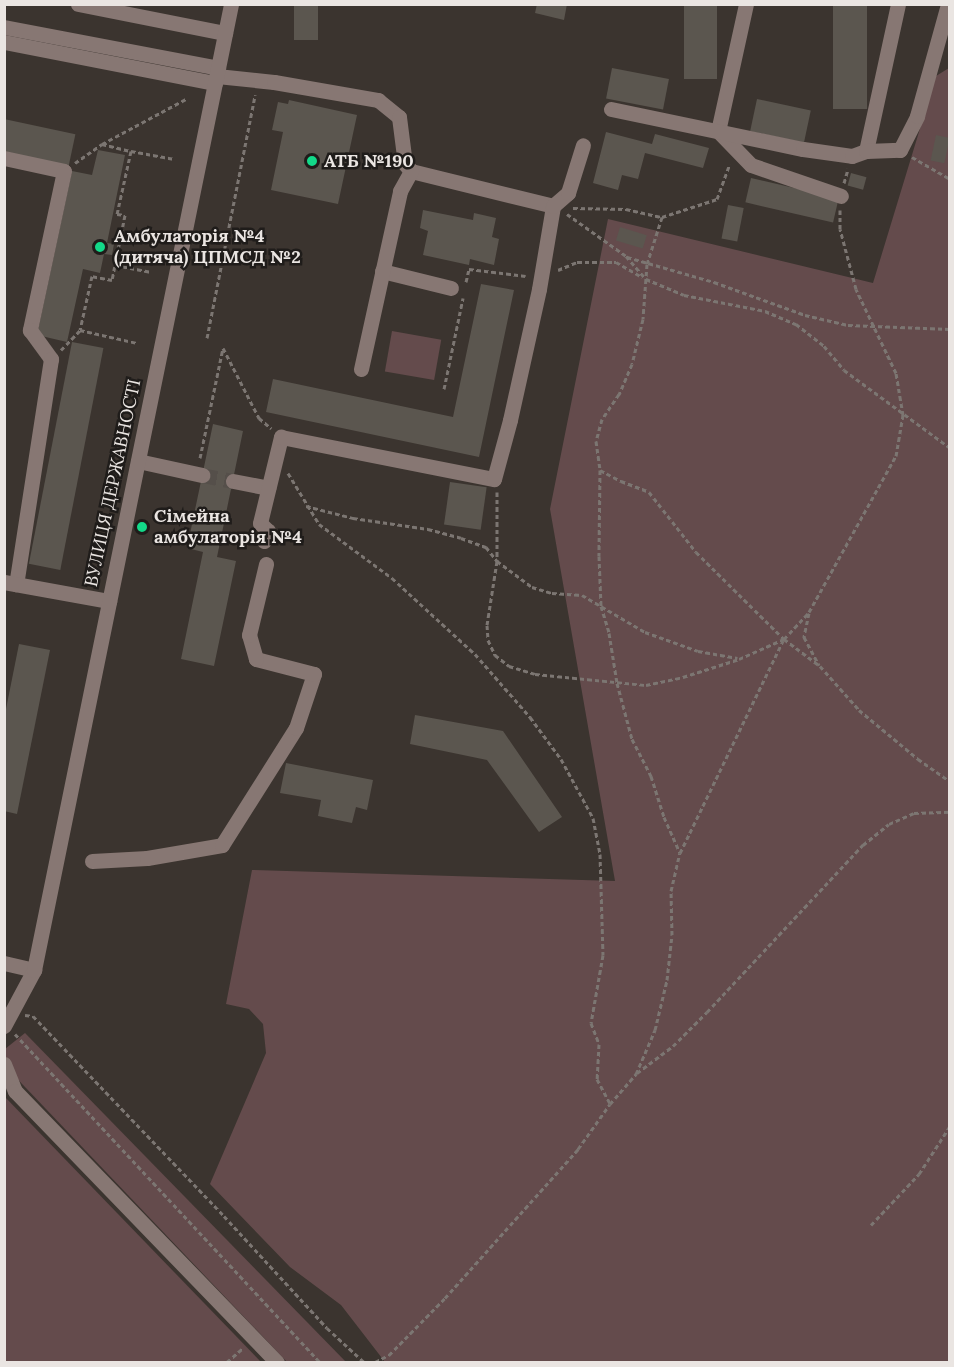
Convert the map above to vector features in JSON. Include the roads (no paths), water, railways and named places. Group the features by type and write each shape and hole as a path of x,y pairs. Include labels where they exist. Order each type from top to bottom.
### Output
{"street":[{"path":"78,4 225,33"},
{"name":"ВУЛИЦЯ ДЕРЖАВНОСТІ","path":"7,1019 34,970 231,4"},
{"path":"718,131 746,4"},
{"path":"859,153 898,4"},
{"path":"611,109 803,149 859,153 900,150 917,116 948,4"},
{"path":"4,27 216,79"},
{"path":"4,42 216,79"},
{"path":"4,52 216,79 258,80 378,100 399,117 405,164 411,171 553,206"},
{"path":"718,131 751,165 841,196"},
{"path":"264,541 268,531 260,523 281,437 494,479 510,420 553,206 568,193 583,145"},
{"path":"4,158 63,171 30,330 51,359 10,583 109,601"},
{"path":"361,369 400,191 411,171"},
{"path":"382,272 451,288"},
{"path":"138,461 200,474"},
{"path":"233,481 268,489"},
{"path":"92,861 147,858 222,845 296,728 314,674 256,659 249,635 266,564"},
{"path":"4,963 34,970"},
{"path":"4,1064 15,1091 277,1362"}],"tunnel":[{"path":"202,475 233,481"}],"place":[{"name":"АТБ №190","path":"312,161"},
{"name":"Амбулаторія №4 (дитяча) ЦПМСД №2","path":"100,247"},
{"name":"Сімейна амбулаторія №4","path":"142,527"}]}
